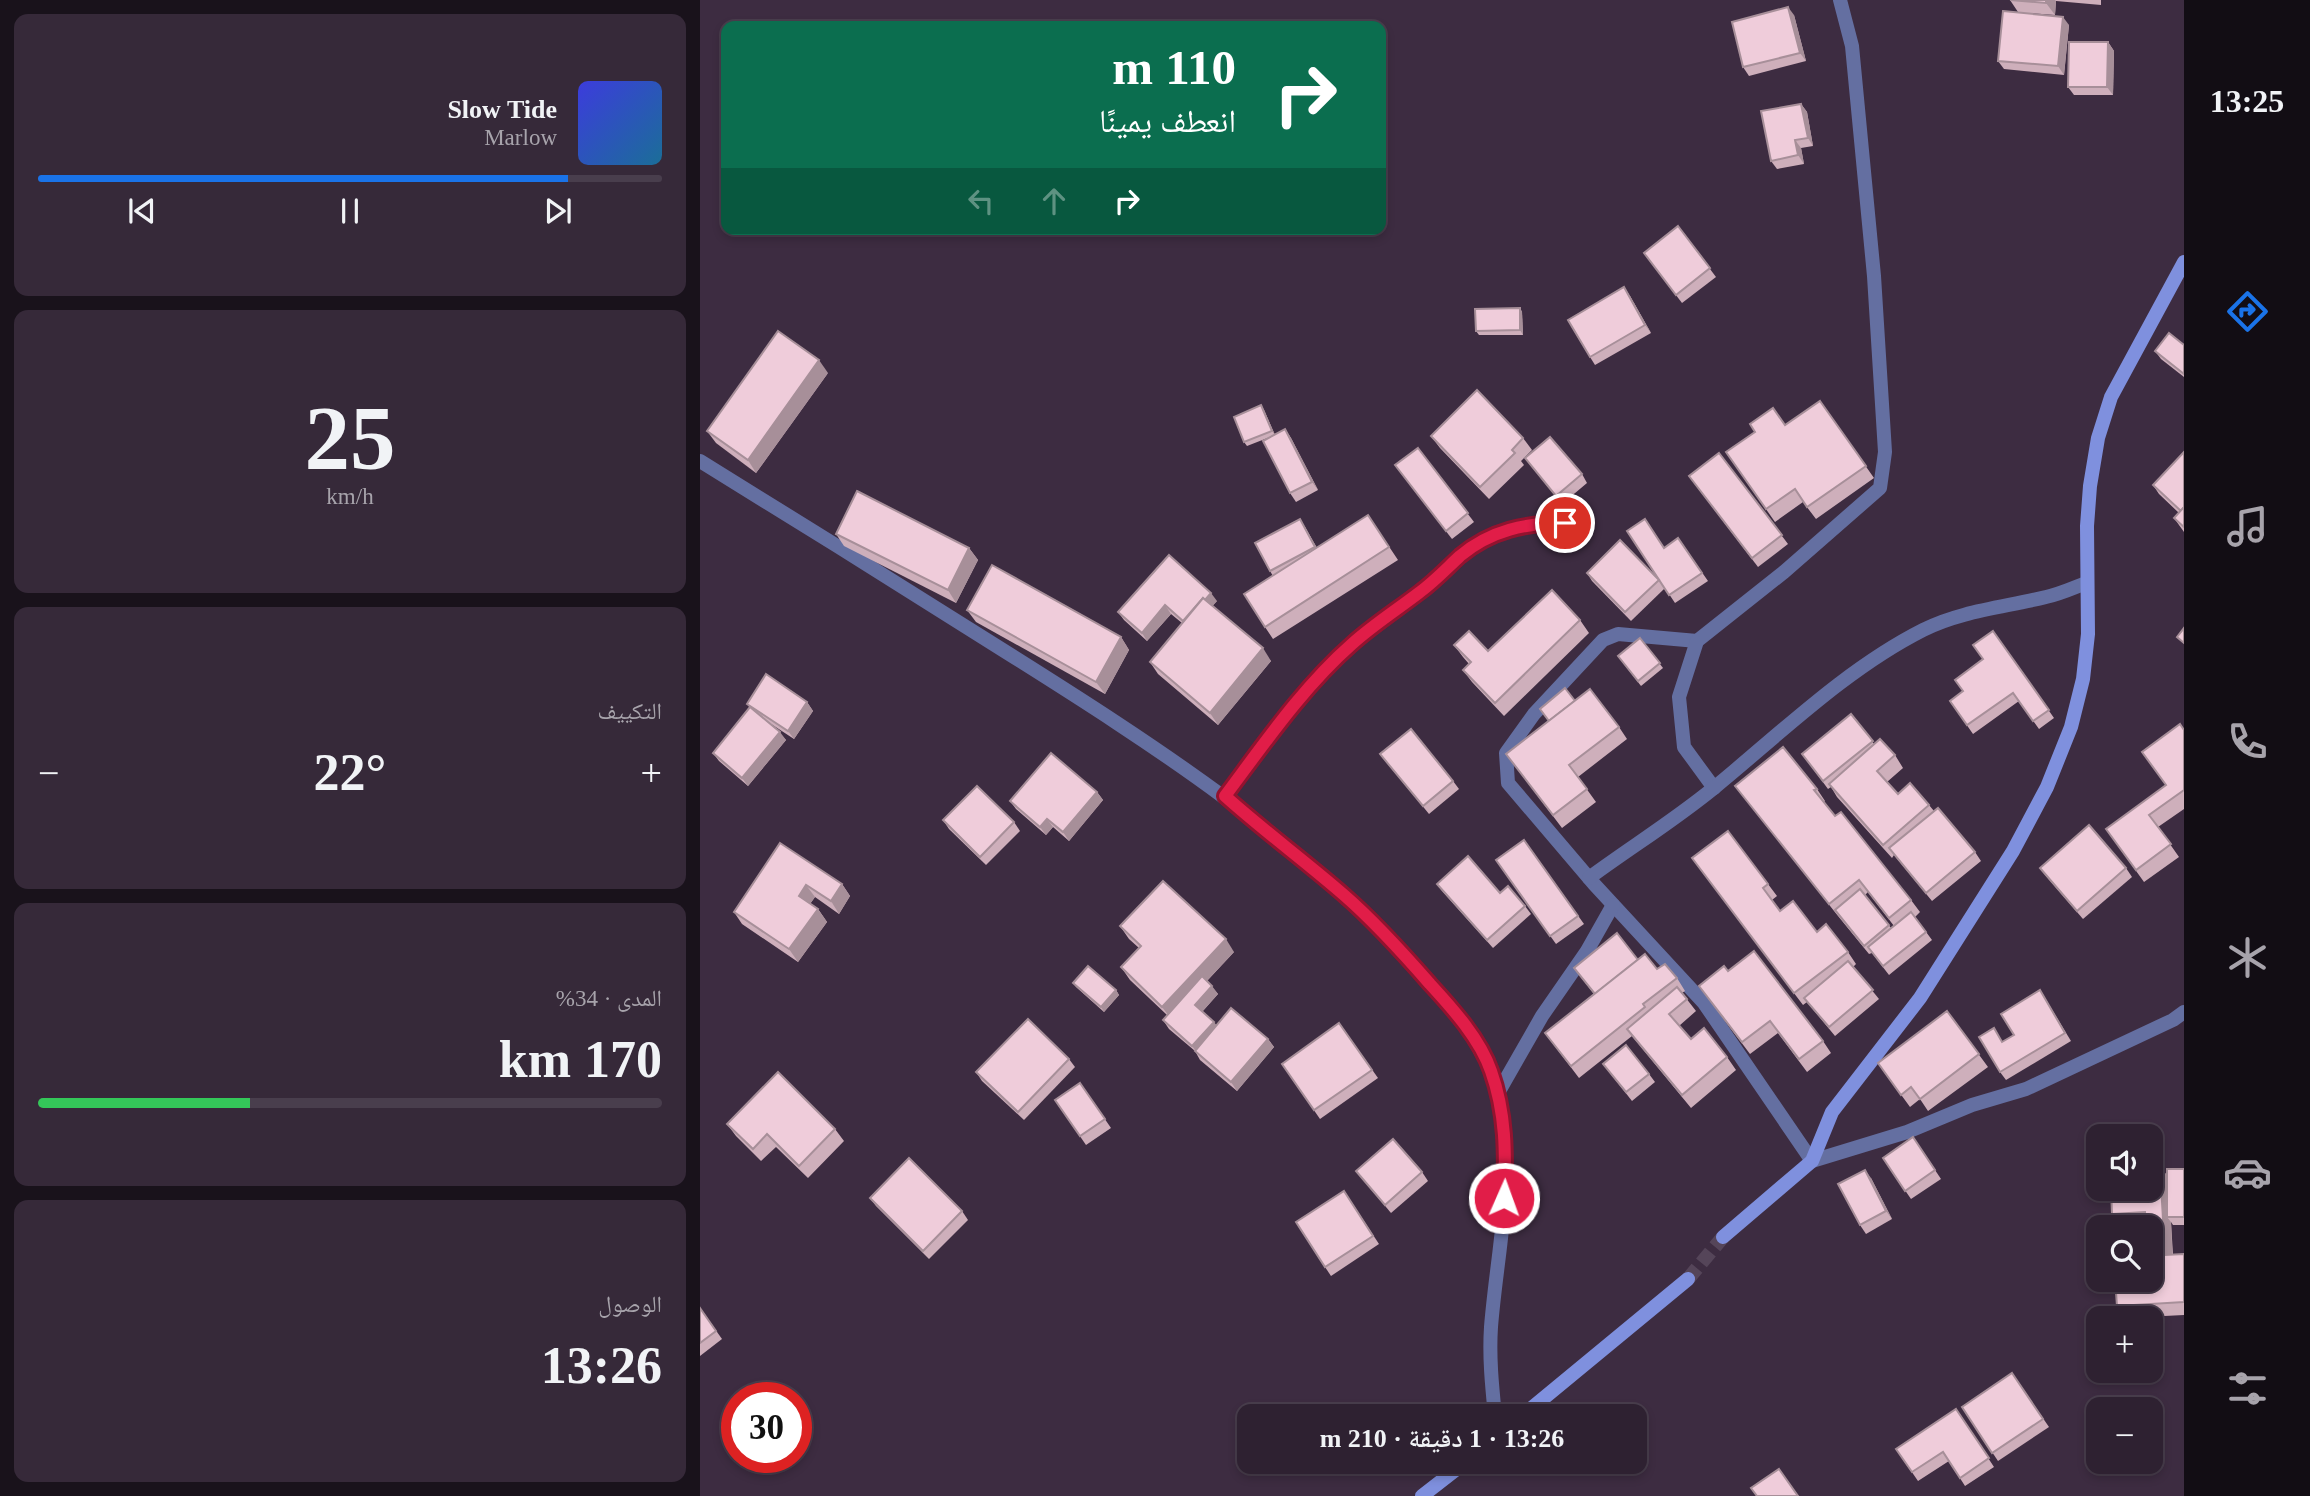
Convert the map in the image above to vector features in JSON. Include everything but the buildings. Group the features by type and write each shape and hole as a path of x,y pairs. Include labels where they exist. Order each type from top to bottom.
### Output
{"street":[{"path":"1714,788 1684,747 1679,697 1697,641 1784,572 1880,488 1885,452 1874,276 1852,46 1840,0"},
{"path":"1812,1161 1832,1112 1920,998 2013,851 2047,787 2071,727 2083,680 2088,634 2089,603 2086,583 2090,485 2098,438 2111,397 2184,262"},
{"path":"700,461 1115,720 1225,796 1347,898 1399,949 1445,1000 1478,1045 1490,1068 1504,1120 1504,1198 1491,1329 1493,1404"},
{"path":"1225,796 1276,728 1351,644 1422,590 1462,555 1489,537 1523,525 1565,523"},
{"path":"1590,878 1714,788 1830,692 1880,655 1924,629 1964,615 2049,597 2086,583"},
{"path":"1697,641 1618,634 1603,640 1534,714 1506,753 1508,783 1612,905 1704,1003 1812,1161"},
{"path":"1498,1093 1542,1016 1587,951 1612,905"},
{"path":"1723,1237 1812,1161 1907,1132 1972,1105 2026,1088 2173,1020 2184,1012"},
{"path":"1537,1404 1688,1279"},
{"path":"1422,1496 1450,1474"}],"tunnel":[{"path":"1688,1279 1723,1237"}],"route":[{"path":"1504,1198 1504,1120 1490,1068 1478,1045 1438,992 1399,949 1305,861 1252,821 1225,796 1276,728 1351,644 1422,590 1462,555 1489,537 1523,525 1565,523"}]}
